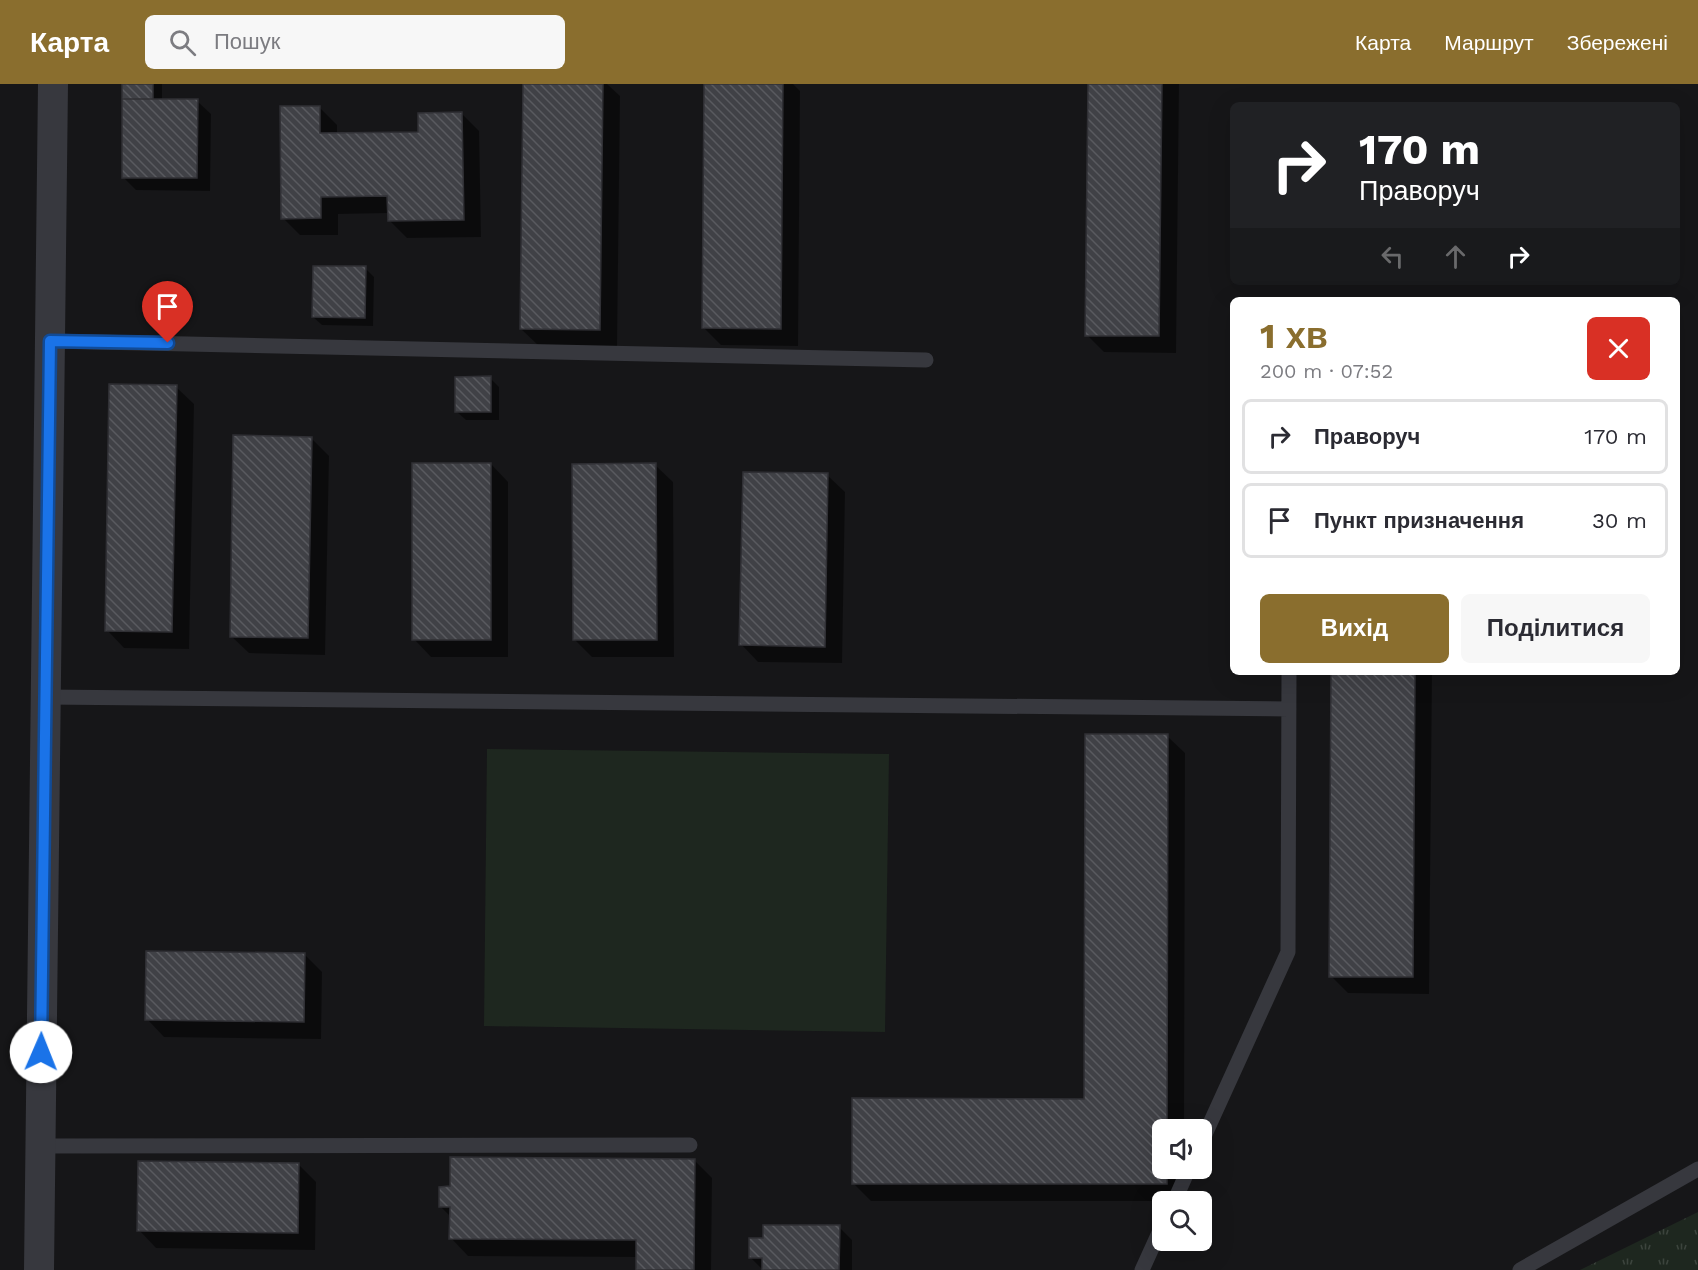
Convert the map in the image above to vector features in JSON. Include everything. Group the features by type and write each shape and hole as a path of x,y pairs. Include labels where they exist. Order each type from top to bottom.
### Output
{"street":[{"path":"39,1270 53,84"}],"lane":[{"path":"50,341 926,360"},
{"path":"1212,1119 1288,952 1289,675"},
{"path":"45,698 1289,709"},
{"path":"40,1146 690,1145"},
{"path":"1520,1270 1698,1169"},
{"path":"1142,1270 1152,1248"}],"green space":[{"path":"487,749 889,754 885,1032 484,1026"},
{"path":"1698,1212 1698,1270 1580,1270"}],"building":[{"path":"122,84 153,84 153,99 122,99"},
{"path":"523,84 603,84 600,330 520,329"},
{"path":"704,84 783,84 781,329 702,328"},
{"path":"1088,84 1162,84 1159,336 1085,336"},
{"path":"122,99 198,99 197,178 122,178"},
{"path":"280,106 320,106 320,133 418,132 418,113 462,112 464,220 388,221 387,196 321,197 321,218 281,219"},
{"path":"313,266 366,266 365,318 312,317"},
{"path":"491,376 491,412 455,412 455,377"},
{"path":"109,384 177,385 172,632 105,631"},
{"path":"233,435 312,437 308,638 230,637"},
{"path":"412,463 491,463 491,640 412,640"},
{"path":"656,463 657,640 573,640 572,464"},
{"path":"743,472 828,473 825,647 739,645"},
{"path":"1331,675 1415,675 1413,977 1329,977"},
{"path":"1085,734 1168,734 1167,1119 1152,1119 1152,1179 1167,1179 1167,1184 852,1184 852,1098 1084,1099"},
{"path":"146,951 305,953 304,1022 145,1020"},
{"path":"450,1157 695,1159 694,1270 636,1270 636,1240 449,1239 450,1207 439,1207 439,1187 450,1186"},
{"path":"138,1161 299,1163 298,1233 137,1231"},
{"path":"763,1225 840,1225 839,1270 762,1270 762,1258 749,1258 749,1238 763,1238"}],"route":[{"path":"41,1052 50,341 168,343"}]}
